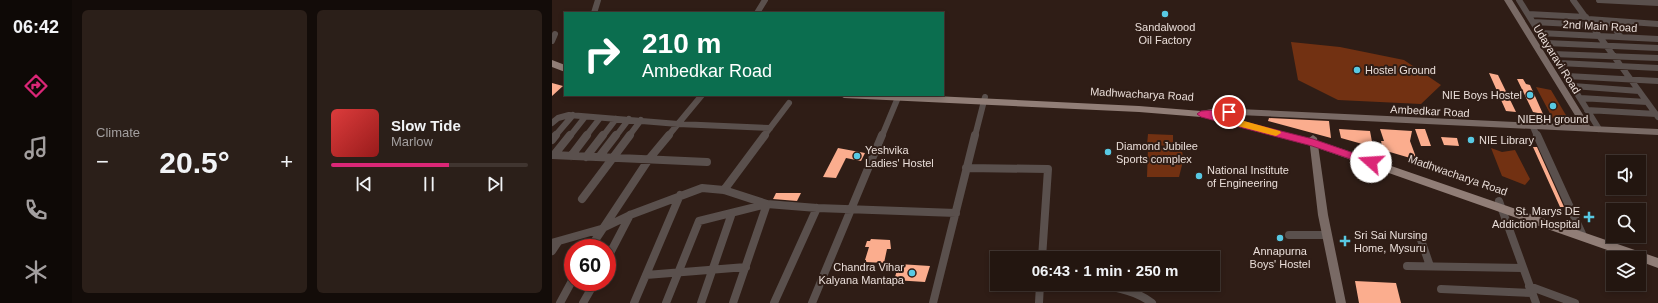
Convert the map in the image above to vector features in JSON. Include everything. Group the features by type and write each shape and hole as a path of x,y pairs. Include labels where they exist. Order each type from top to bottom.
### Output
{"main road":[{"name":"Madhwacharya Road","path":"898,96 1186,108 1217,112 1313,141"},
{"name":"Madhwacharya Road","path":"944,96 1201,114 1313,141"},
{"path":"1313,141 1500,204 1582,233 1658,263"},
{"path":"1582,233 1658,256"}],"street":[{"path":"594,12 598,0"},
{"path":"758,12 766,0"},
{"name":"Udayaravi Road","path":"1508,0 1588,129"},
{"path":"1520,0 1599,129"},
{"path":"1573,0 1657,116"},
{"path":"1599,0 1658,3"},
{"path":"1528,14 1658,24"},
{"path":"1609,21 1621,37"},
{"path":"1533,22 1592,25"},
{"name":"2nd Main Road","path":"1540,33 1658,39"},
{"path":"552,41 555,34"},
{"path":"1546,43 1658,48"},
{"path":"1553,54 1658,58"},
{"path":"1559,63 1658,68"},
{"path":"1566,76 1658,81"},
{"path":"1573,86 1639,91"},
{"path":"595,239 649,159 701,96"},
{"path":"812,303 898,96"},
{"path":"1580,98 1647,102"},
{"path":"933,303 984,99"},
{"path":"724,190 789,103"},
{"path":"1587,110 1657,116"},
{"name":"Ambedkar Road","path":"1201,114 1217,112 1658,132"},
{"path":"552,123 563,115 573,115 678,124 770,128"},
{"path":"552,140 573,115"},
{"path":"553,155 586,117"},
{"path":"571,156 600,118"},
{"path":"586,156 616,119"},
{"path":"599,157 629,120"},
{"path":"582,199 641,120"},
{"path":"1533,127 1582,233"},
{"path":"1313,141 1327,236 1341,303"},
{"path":"553,155 707,162"},
{"path":"966,168 1048,169 1042,251"},
{"path":"552,251 555,242 601,229 630,215 702,188 724,190 767,204 818,208 956,213"},
{"path":"634,303 680,195"},
{"path":"666,303 699,221 767,204"},
{"path":"733,303 767,204"},
{"path":"1500,204 1536,303"},
{"path":"774,303 818,208"},
{"path":"701,303 732,213"},
{"path":"616,242 630,215"},
{"path":"1289,235 1327,236"},
{"path":"1420,237 1430,266"},
{"path":"1407,266 1522,268"},
{"path":"646,275 746,267"},
{"path":"1441,289 1531,290 1575,303"},
{"path":"560,303 566,291"},
{"path":"583,303 590,291"},
{"path":"1039,303 1040,291"},
{"path":"1126,291 1147,298 1152,303"}],"shaded area":[{"name":"Hostel Ground","path":"1291,42 1340,47 1404,60 1441,85 1421,104 1338,100 1298,80"},
{"name":"NIEBH ground","path":"1536,87 1551,90 1570,122 1554,121"},
{"path":"1148,134 1173,135 1173,146 1147,145"},
{"path":"1148,147 1182,149 1183,161 1179,177 1147,177"},
{"path":"1491,148 1502,152 1515,150 1530,179 1525,185 1502,176"}],"building":[{"path":"1489,73 1498,75 1516,112 1506,111"},
{"path":"1517,79 1523,79 1526,84 1530,85 1543,114 1533,112"},
{"path":"552,83 563,86 552,96"},
{"path":"1269,118 1329,121 1331,138 1268,121"},
{"path":"1339,129 1370,131 1373,147 1341,138"},
{"path":"1380,129 1412,131 1410,141 1417,160 1383,150 1381,141 1384,141"},
{"path":"1415,129 1425,129 1431,146 1421,146"},
{"path":"1441,137 1457,138 1459,146 1444,145"},
{"path":"1533,147 1537,147 1564,207 1560,207"},
{"path":"838,148 865,153 861,161 846,158 836,178 823,177"},
{"path":"776,193 801,193 797,201 773,199"},
{"path":"871,239 890,240 891,249 887,249 884,263 866,262 865,260 869,247 865,247 867,241 870,241"},
{"name":"Chandra Vihar Kalyana Mantapa","path":"899,264 930,266 925,282 894,280"},
{"path":"1355,281 1396,283 1401,303 1359,303"}],"slow traffic":[{"path":"1237,122 1276,133"}],"place":[{"name":"Sandalwood Oil Factory","path":"1165,14"},
{"name":"Hostel Ground","path":"1357,70"},
{"name":"NIE Boys Hostel","path":"1530,95"},
{"name":"NIEBH ground","path":"1553,106"},
{"name":"NIE Library","path":"1471,140"},
{"name":"Diamond Jubilee Sports complex","path":"1108,152"},
{"name":"Yeshvika Ladies' Hostel","path":"857,156"},
{"name":"National Institute of Engineering","path":"1199,176"},
{"name":"St. Marys DE Addiction Hospital","path":"1589,217"},
{"name":"Annapurna Boys' Hostel","path":"1280,238"},
{"name":"Sri Sai Nursing Home, Mysuru","path":"1345,241"},
{"name":"Chandra Vihar Kalyana Mantapa","path":"912,273"}],"route":[{"path":"1229,112 1201,114 1313,143 1371,162"}]}
